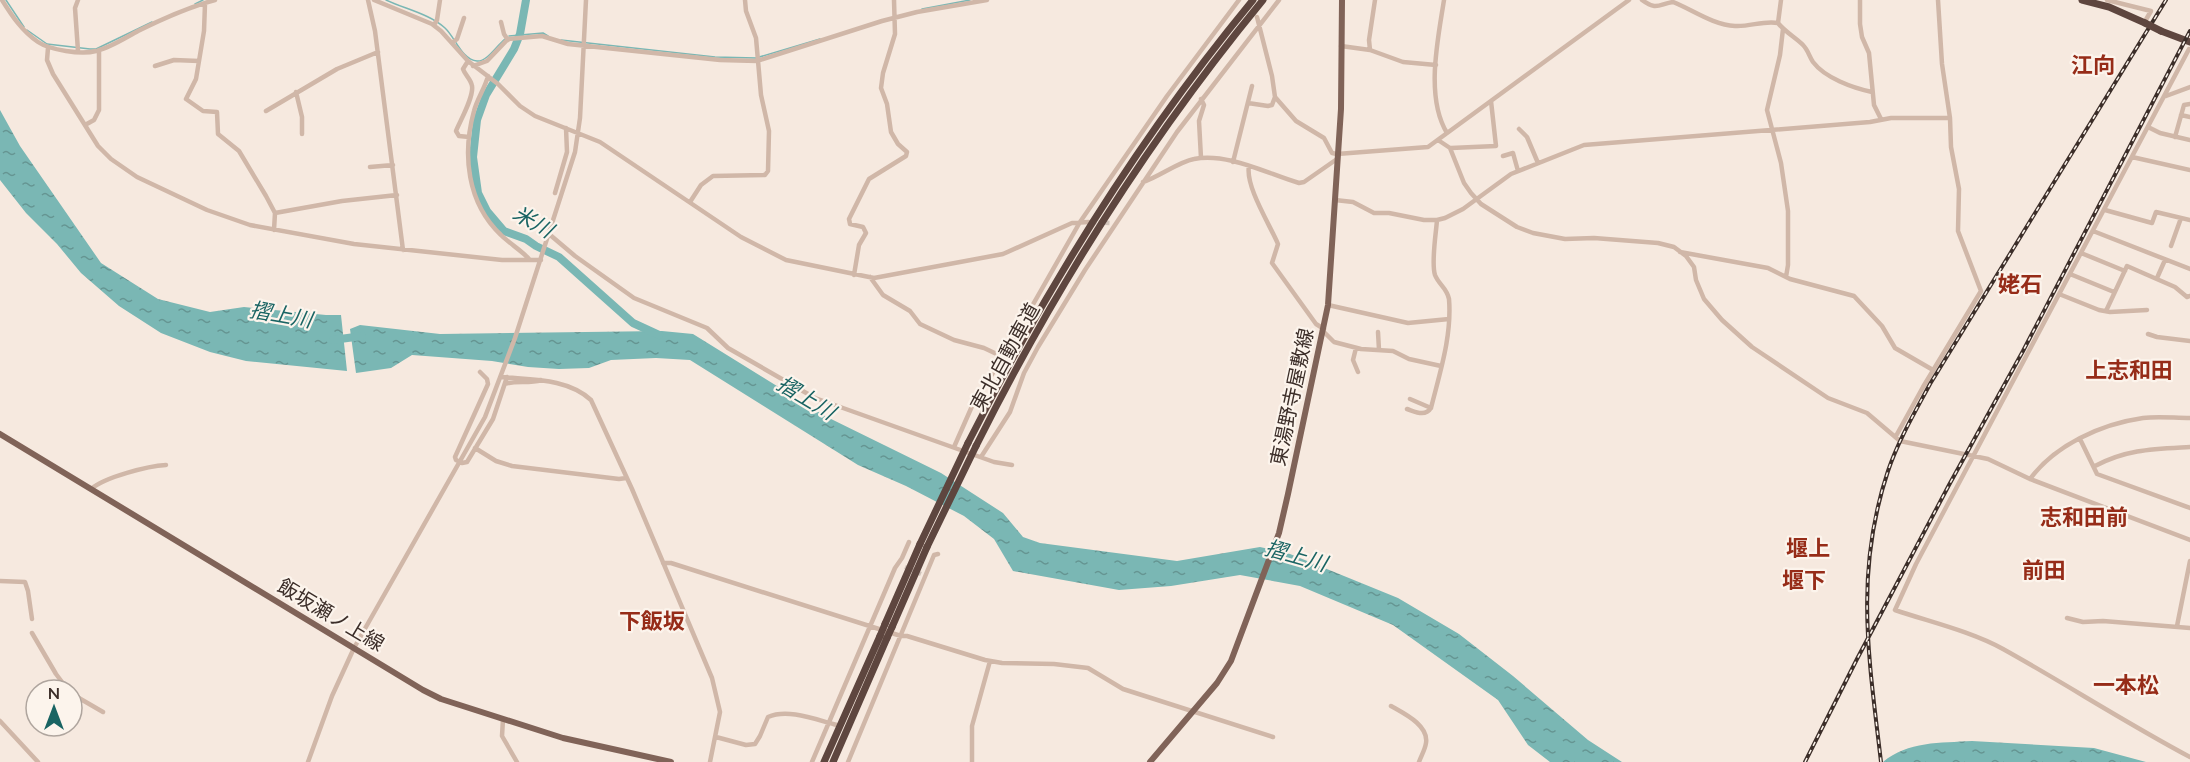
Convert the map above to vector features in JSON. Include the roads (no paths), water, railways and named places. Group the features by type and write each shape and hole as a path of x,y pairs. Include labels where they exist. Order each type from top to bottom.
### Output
{"highway":[{"name":"東北自動車道","path":"833,762 888,626 924,545 1027,332 1112,193 1160,123 1253,0"},
{"name":"東北自動車道","path":"972,444 1052,306 1120,197 1167,128 1263,0"},
{"path":"2082,0 2109,7 2190,46"},
{"name":"東北自動車道","path":"824,762 884,637"}],"main road":[{"name":"東湯野寺屋敷線","path":"1150,762 1217,683 1231,661 1279,533 1328,305 1341,109 1341,0"},
{"name":"飯坂瀬ノ上線","path":"0,434 441,699 571,740 671,762"}],"street":[{"path":"2,0 15,21 27,34 48,48 78,50 99,50 154,23 215,0"},
{"path":"78,0 75,8 78,50"},
{"path":"368,0 378,52 403,250"},
{"path":"374,0 435,24 454,42 473,66 498,84 520,106 534,116 600,142 741,237 786,260 870,277 1003,254 1072,223 1089,222"},
{"path":"435,24 440,0"},
{"path":"308,762 332,696 354,648 485,417 504,375 575,152 586,0"},
{"path":"690,202 701,185 714,177 768,173 769,131 761,95 756,38 746,11 745,0"},
{"path":"854,275 859,245 866,233 863,227 850,224 849,219 869,179 899,161 906,156 907,152 898,144 891,132 887,104 881,88 883,73 895,34 894,0"},
{"path":"473,66 487,61 507,38 542,36 559,42 720,60 758,58 895,16 987,0"},
{"path":"954,447 973,404 1003,357 1080,222 1167,96 1239,0"},
{"path":"981,457 1010,412 1024,373 1038,346 1113,224 1201,99 1279,0"},
{"path":"1370,50 1369,40 1375,0"},
{"path":"1444,0 1436,65 1436,99 1447,133"},
{"path":"1143,183 1188,161 1201,158 1249,166 1299,183 1304,182 1337,156 1428,147 1629,0"},
{"path":"1642,0 1654,7 1673,2 1731,26 1770,21 1778,23 1806,48 1814,63 1840,83 1872,92"},
{"path":"1778,23 1781,0"},
{"path":"1860,0 1860,24 1869,53 1874,105 1881,119"},
{"path":"1896,436 1981,291 1958,231 1959,189 1952,160 1938,0"},
{"path":"2107,0 2151,11 2145,23"},
{"path":"206,2 196,79 186,99 203,111 218,112 218,134 239,151 275,213 274,230"},
{"path":"1248,103 1268,106 1272,105 1275,97 1257,16"},
{"path":"454,42 464,18"},
{"path":"501,22 507,38"},
{"path":"1783,29 1780,55 1767,110 1781,163 1788,211 1786,277"},
{"path":"1341,46 1370,50 1403,62 1436,65"},
{"path":"2190,46 2188,58 2148,127 2059,294 1916,564 1895,610 2001,648 2190,757"},
{"path":"48,48 49,66 104,153 137,177 207,210 250,225 354,244 502,260 541,260"},
{"path":"85,125 94,120 99,110 99,50"},
{"path":"266,111 337,69 378,52"},
{"path":"155,66 174,60 199,61"},
{"path":"468,61 463,67 463,72 470,81 472,89 465,113 456,131 459,136 469,137"},
{"path":"488,77 474,108 469,137 469,168 474,194 500,234 529,259"},
{"path":"1233,162 1252,86"},
{"path":"2166,96 2190,87"},
{"path":"296,92 301,112 302,134"},
{"path":"1275,97 1296,121 1324,138 1332,153 1337,156"},
{"path":"1201,99 1204,105 1199,121 1201,158"},
{"path":"1438,140 1451,148 1496,146 1491,101"},
{"path":"2175,137 2184,105 2190,104"},
{"path":"2181,116 2190,117"},
{"path":"1335,200 1353,201 1374,213 1437,220 1478,200 1502,179 1584,145 1881,119 1950,118"},
{"path":"2148,127 2160,133 2190,140"},
{"path":"555,193 567,152 566,128"},
{"path":"1519,129 1527,137 1538,163"},
{"path":"1451,148 1464,183 1478,200 1501,218 1533,233 1565,239 1594,238 1658,243 1674,247 1694,267 1696,280 1704,299 1722,320 1752,347 1828,398 1867,413 1900,441 1975,456 2000,464 2030,479 2190,540"},
{"path":"1503,156 1513,153 1518,171"},
{"path":"2132,157 2190,170"},
{"path":"370,167 393,165"},
{"path":"1249,166 1251,183 1278,244 1272,263 1331,341 1356,348 1393,351 1409,359 1441,366"},
{"path":"275,213 342,201 397,195"},
{"path":"2105,210 2152,223 2157,212 2190,220"},
{"path":"2171,246 2181,218"},
{"path":"1407,409 1421,413 1431,408 1447,344 1449,319 1447,290 1435,273 1437,220"},
{"path":"2093,231 2189,269 2190,261"},
{"path":"549,234 592,269 634,298 707,328 728,348 815,398 994,462 1012,465"},
{"path":"1680,252 1768,268 1786,277 1848,293 1858,298 1882,326 1895,348 1933,370"},
{"path":"2081,253 2125,271"},
{"path":"2157,278 2165,260"},
{"path":"2106,311 2127,266 2175,287 2187,297 2190,296"},
{"path":"2070,274 2115,292"},
{"path":"870,277 883,295 910,311 920,324 954,340 993,351 1003,357"},
{"path":"2059,294 2099,310 2110,312 2147,310"},
{"path":"1328,305 1408,323 1449,319"},
{"path":"1378,332 1379,350"},
{"path":"2148,334 2157,338 2190,341"},
{"path":"1356,348 1353,360 1358,372"},
{"path":"459,462 455,456 488,384 487,379 480,372"},
{"path":"504,375 542,380 581,393 591,400 715,687 720,711 710,762"},
{"path":"459,462 467,462 493,419 505,384 504,375"},
{"path":"505,384 542,380"},
{"path":"1410,399 1431,408"},
{"path":"2030,479 2038,467 2058,451 2111,425 2161,417 2190,418"},
{"path":"2080,439 2097,474 2190,507"},
{"path":"2095,466 2121,454 2138,450 2190,447"},
{"path":"475,448 495,461 512,466 626,478"},
{"path":"91,489 110,479 166,465"},
{"path":"812,762 909,542"},
{"path":"848,762 901,636 923,575 934,555 938,554"},
{"path":"2176,626 2190,561"},
{"path":"663,563 671,563 901,636 990,661 1088,668 1123,690 1273,737"},
{"path":"898,564 905,567"},
{"path":"0,581 25,582 32,619"},
{"path":"2067,618 2084,622 2103,621 2190,628"},
{"path":"32,633 59,678"},
{"path":"972,762 972,726 990,661"},
{"path":"84,701 103,712"},
{"path":"1391,705 1417,722 1425,736 1426,744 1419,762"},
{"path":"716,737 746,745 755,744 768,717 773,715 796,715 837,725"},
{"path":"503,720 502,736 518,762"},
{"path":"0,721 38,762"},
{"path":"853,731 860,734"}],"water":[{"path":"0,110 20,146 101,263 158,299 210,312 244,307 341,315 347,371 246,361 210,352 161,333 119,306 81,273 57,244 26,213 0,180"},
{"path":"360,325 440,334 662,331 693,334 827,417 941,473 1003,513 1023,537 1040,543 1177,561 1260,547 1290,554 1398,598 1459,634 1513,676 1588,740 1622,762 1550,762 1528,745 1498,700 1393,625 1300,586 1240,575 1171,586 1119,590 1013,571 994,539 964,516 906,486 858,465 690,360 656,358 611,360 589,368 559,369 412,355 391,368 356,373 350,329"},
{"path":"1972,741 2094,748 2146,762 1883,762 1903,750 1925,744"}],"waterway":[{"path":"6,0 24,27"},
{"path":"195,4 203,0"},
{"path":"386,0 439,23 472,60 481,61 505,39"},
{"name":"米川","path":"526,0 520,34 514,49 486,95 477,120 473,157 478,193 487,211 504,231 526,239 559,257 633,323 659,335"},
{"path":"922,9 970,0"},
{"path":"27,30 47,44 96,49 152,22"},
{"path":"509,36 543,33 548,36"},
{"path":"561,40 715,57 756,58 820,39"},
{"name":"摺上川","path":"333,340 362,336"}],"tunnel":[{"path":"1092,222 1110,223"},
{"path":"905,567 921,574"}],"railway":[{"path":"1881,762 1869,652 1868,581 1877,509 1892,460 1930,384 2166,0"},
{"path":"1805,762 1857,659 2023,351 2190,31"}],"district":[{"name":"江向","path":"2093,65"},
{"name":"姥石","path":"2020,284"},
{"name":"上志和田","path":"2129,370"},
{"name":"志和田前","path":"2084,517"},
{"name":"堰上","path":"1808,548"},
{"name":"前田","path":"2044,570"},
{"name":"堰下","path":"1804,580"},
{"name":"下飯坂","path":"652,621"},
{"name":"一本松","path":"2126,685"}]}
